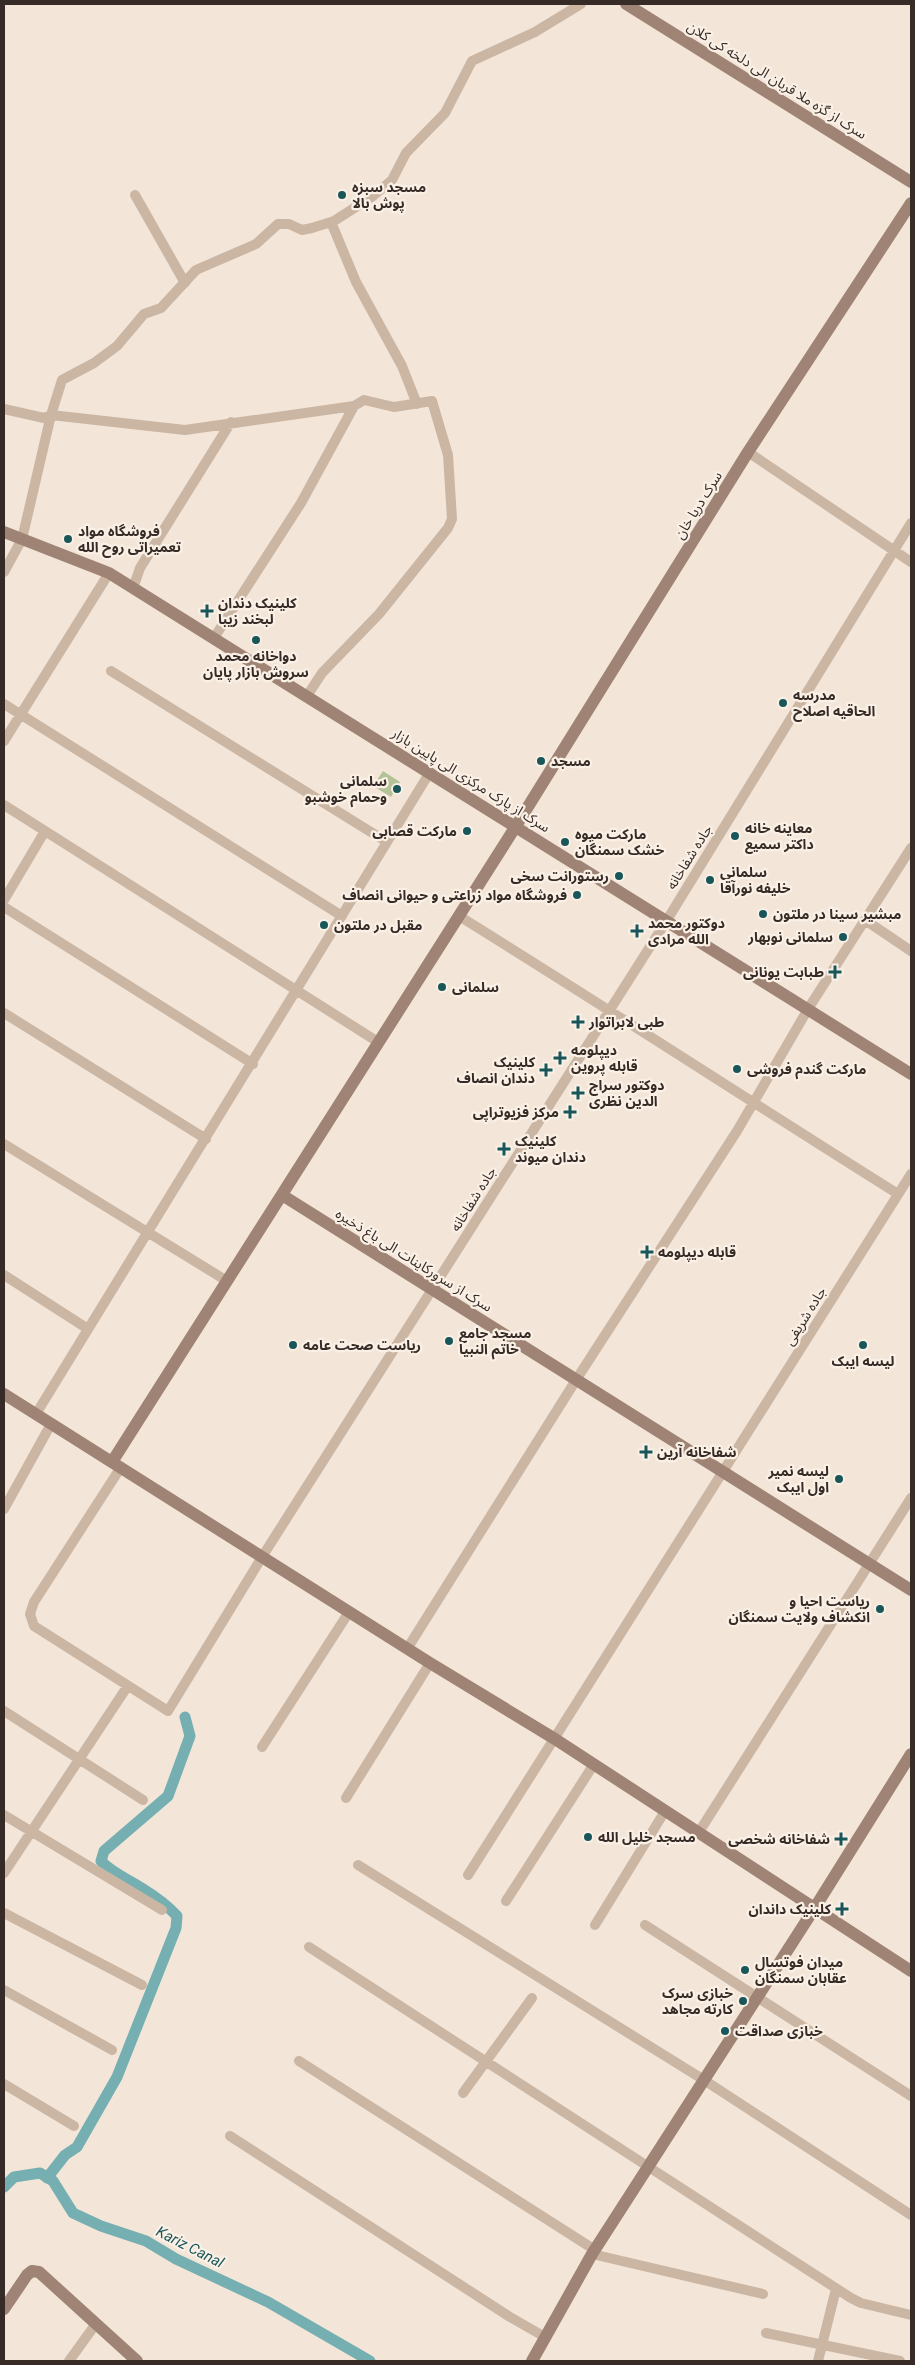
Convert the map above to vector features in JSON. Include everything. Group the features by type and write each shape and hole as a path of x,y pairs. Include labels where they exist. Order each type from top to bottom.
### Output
{"street":[{"path":"4,572 22,538 51,416 62,380 94,363 117,346 144,314 161,308 196,270 256,244 278,224 289,224 302,230 330,222 374,196 392,180 406,153 445,113 472,61 535,32 581,4"},
{"name":"سرک از گزه ملا قربان الی دلخه کی کلان","path":"626,4 911,182"},
{"path":"135,194 185,283"},
{"name":"سرک دریا خان","path":"116,1464 227,1281 516,826 748,452 911,203"},
{"path":"330,222 356,282 402,366 417,404"},
{"path":"4,409 44,418 51,416 186,430 231,422 354,406 364,400 394,407 432,401 448,455 452,520 448,528 385,606 322,673 307,696"},
{"path":"214,638 301,503 354,406"},
{"path":"133,588 140,568 231,422"},
{"path":"748,452 911,562"},
{"name":"جاده شفاخانه","path":"127,1687 165,1711 171,1710 262,1557 666,920 911,523"},
{"name":"سرک از پارک مرکزی الی پایین بازار","path":"4,532 109,573 911,1074"},
{"path":"4,740 109,573"},
{"path":"111,671 387,842"},
{"path":"4,704 342,916"},
{"path":"36,1414 146,1232 253,1064 430,772"},
{"path":"4,805 378,1042"},
{"path":"4,900 45,831"},
{"path":"407,1649 576,1380 753,1104 808,1009 911,848"},
{"path":"4,907 253,1064"},
{"path":"459,916 610,1009 753,1104 898,1194"},
{"path":"865,920 911,951"},
{"path":"4,1013 206,1139"},
{"path":"4,1144 227,1281"},
{"name":"جاده شریفی","path":"468,1875 911,1174"},
{"name":"سرک از سرورکاینات الی باغ ذخیره","path":"282,1195 911,1590"},
{"path":"4,1274 88,1328"},
{"path":"4,1394 407,1649 555,1739 911,1971"},
{"path":"4,1509 51,1424"},
{"path":"4,1873 127,1687 34,1626 30,1614 34,1602 116,1464"},
{"path":"698,1832 911,1498"},
{"path":"262,1747 349,1612"},
{"path":"346,1798 430,1663"},
{"path":"4,1711 142,1800"},
{"path":"532,2361 593,2252 814,1909 911,1754"},
{"path":"506,1901 594,1764"},
{"path":"595,1925 665,1811"},
{"path":"4,1815 162,1910"},
{"path":"358,1865 704,2080 911,2215"},
{"path":"4,1913 142,1985"},
{"path":"646,1925 756,1998 911,2096"},
{"path":"309,1947 486,2060 836,2289 861,2303 911,2315"},
{"path":"4,1990 112,2050"},
{"path":"463,2093 532,1998"},
{"path":"299,2061 593,2252 763,2294"},
{"path":"4,2084 74,2126"},
{"path":"230,2136 502,2312 545,2337"},
{"path":"4,2309 26,2275 32,2272 39,2272 95,2326 137,2361"},
{"path":"818,2361 836,2289"},
{"path":"70,2361 95,2326"},
{"path":"766,2333 900,2361"}],"green space":[{"path":"383,771 400,782 391,797 373,786"}],"waterway":[{"path":"47,2178 65,2155 77,2147 117,2077 176,1928 177,1916 169,1908 101,1861 104,1851 168,1796 190,1736 185,1717"},
{"name":"Kariz Canal","path":"4,2187 14,2177 40,2173 53,2181 73,2213 101,2226 146,2241 176,2259 268,2302 370,2361"}],"place":[{"name":"مسجد سبزه پوش بالا","path":"342,195"},
{"name":"فروشگاه مواد تعمیراتی روح الله","path":"68,539"},
{"name":"کلینیک دندان لبخند زیبا","path":"207,611"},
{"name":"دواخانه محمد سروش بازار پایان","path":"256,640"},
{"name":"مدرسه الحاقیه اصلاح","path":"783,703"},
{"name":"مسجد","path":"541,761"},
{"name":"سلمانی وحمام خوشبو","path":"397,789"},
{"name":"مارکت قصابی","path":"467,831"},
{"name":"معاینه خانه داکتر سمیع","path":"735,836"},
{"name":"مارکت میوه خشک سمنگان","path":"565,842"},
{"name":"رستورانت سخی","path":"619,876"},
{"name":"سلمانی خلیفه نورآقا","path":"710,880"},
{"name":"فروشگاه مواد زراعتی و حیوانی انصاف","path":"577,895"},
{"name":"مبشیر سینا در ملتون","path":"763,914"},
{"name":"مقبل در ملتون","path":"324,925"},
{"name":"دوکتور محمد الله مرادی","path":"637,931"},
{"name":"سلمانی نوبهار","path":"843,937"},
{"name":"طبابت یونانی","path":"835,972"},
{"name":"سلمانی","path":"442,987"},
{"name":"طبی لابراتوار","path":"578,1022"},
{"name":"دیپلومه قابله پروین","path":"560,1058"},
{"name":"مارکت گندم فروشی","path":"737,1069"},
{"name":"کلینیک دندان انصاف","path":"546,1070"},
{"name":"دوکتور سراج الدین نظری","path":"578,1093"},
{"name":"مرکز فزیوتراپی","path":"570,1112"},
{"name":"کلینیک دندان میوند","path":"504,1149"},
{"name":"قابله دیپلومه","path":"647,1252"},
{"name":"مسجد جامع خاتم النبیا","path":"449,1341"},
{"name":"ریاست صحت عامه","path":"293,1345"},
{"name":"لیسه ایبک","path":"863,1345"},
{"name":"شفاخانه آرین","path":"646,1452"},
{"name":"لیسه نمیر اول ایبک","path":"839,1479"},
{"name":"ریاست احیا و انکشاف ولایت سمنگان","path":"880,1609"},
{"name":"مسجد خلیل الله","path":"588,1837"},
{"name":"شفاخانه شخصی","path":"841,1839"},
{"name":"کلینیک داندان","path":"842,1909"},
{"name":"میدان فوتسال عقابان سمنگان","path":"745,1970"},
{"name":"خبازی سرک کارته مجاهد","path":"743,2001"},
{"name":"خبازی صداقت","path":"725,2031"}]}
